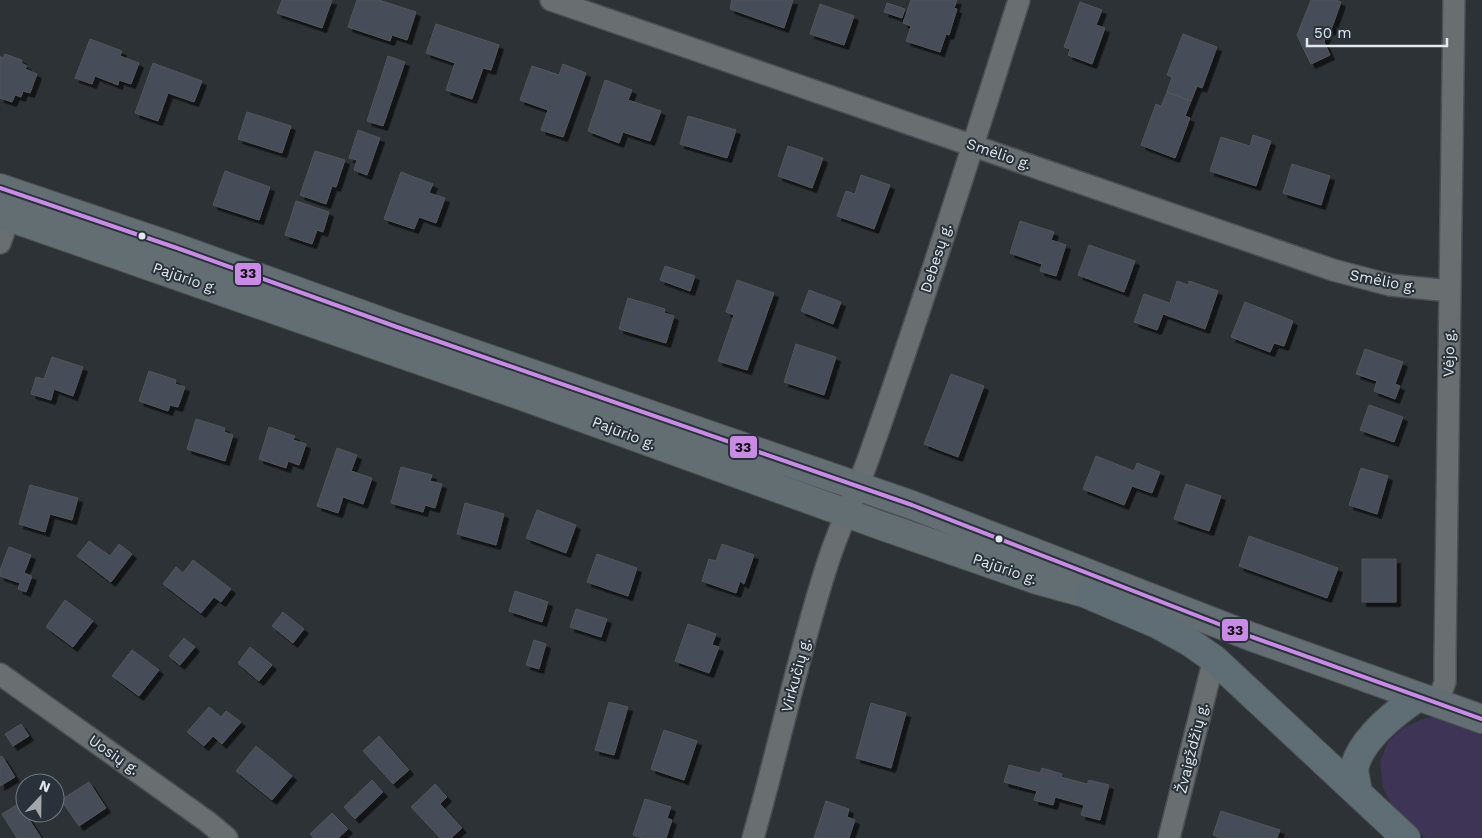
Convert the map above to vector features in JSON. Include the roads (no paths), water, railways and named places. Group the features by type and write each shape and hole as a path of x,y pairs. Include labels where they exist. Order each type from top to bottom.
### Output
{"highway":[{"path":"1089,595 1157,624 1214,658 1406,838"},
{"path":"1358,792 1354,766 1366,746 1384,724 1427,700"}],"main road":[{"name":"Pajūrio g.","path":"0,188 912,505 1252,637 1482,719"},
{"name":"Pajūrio g.","path":"5,215 536,401 846,514 1037,580 1252,637"}],"street":[{"name":"Smėlio g.","path":"552,0 1333,270 1390,285 1450,291"},
{"name":"Debesų g.","path":"846,514 872,447 973,145 1019,0"},
{"name":"Vėjo g.","path":"1427,700 1445,682 1454,0"},
{"path":"0,244 5,215"},
{"name":"Virkučių g.","path":"753,838 768,788 798,662 827,564 846,514"},
{"name":"Žvaigždžių g.","path":"1169,838 1214,658"},
{"name":"Uosių g.","path":"0,674 208,822 227,838"}]}
